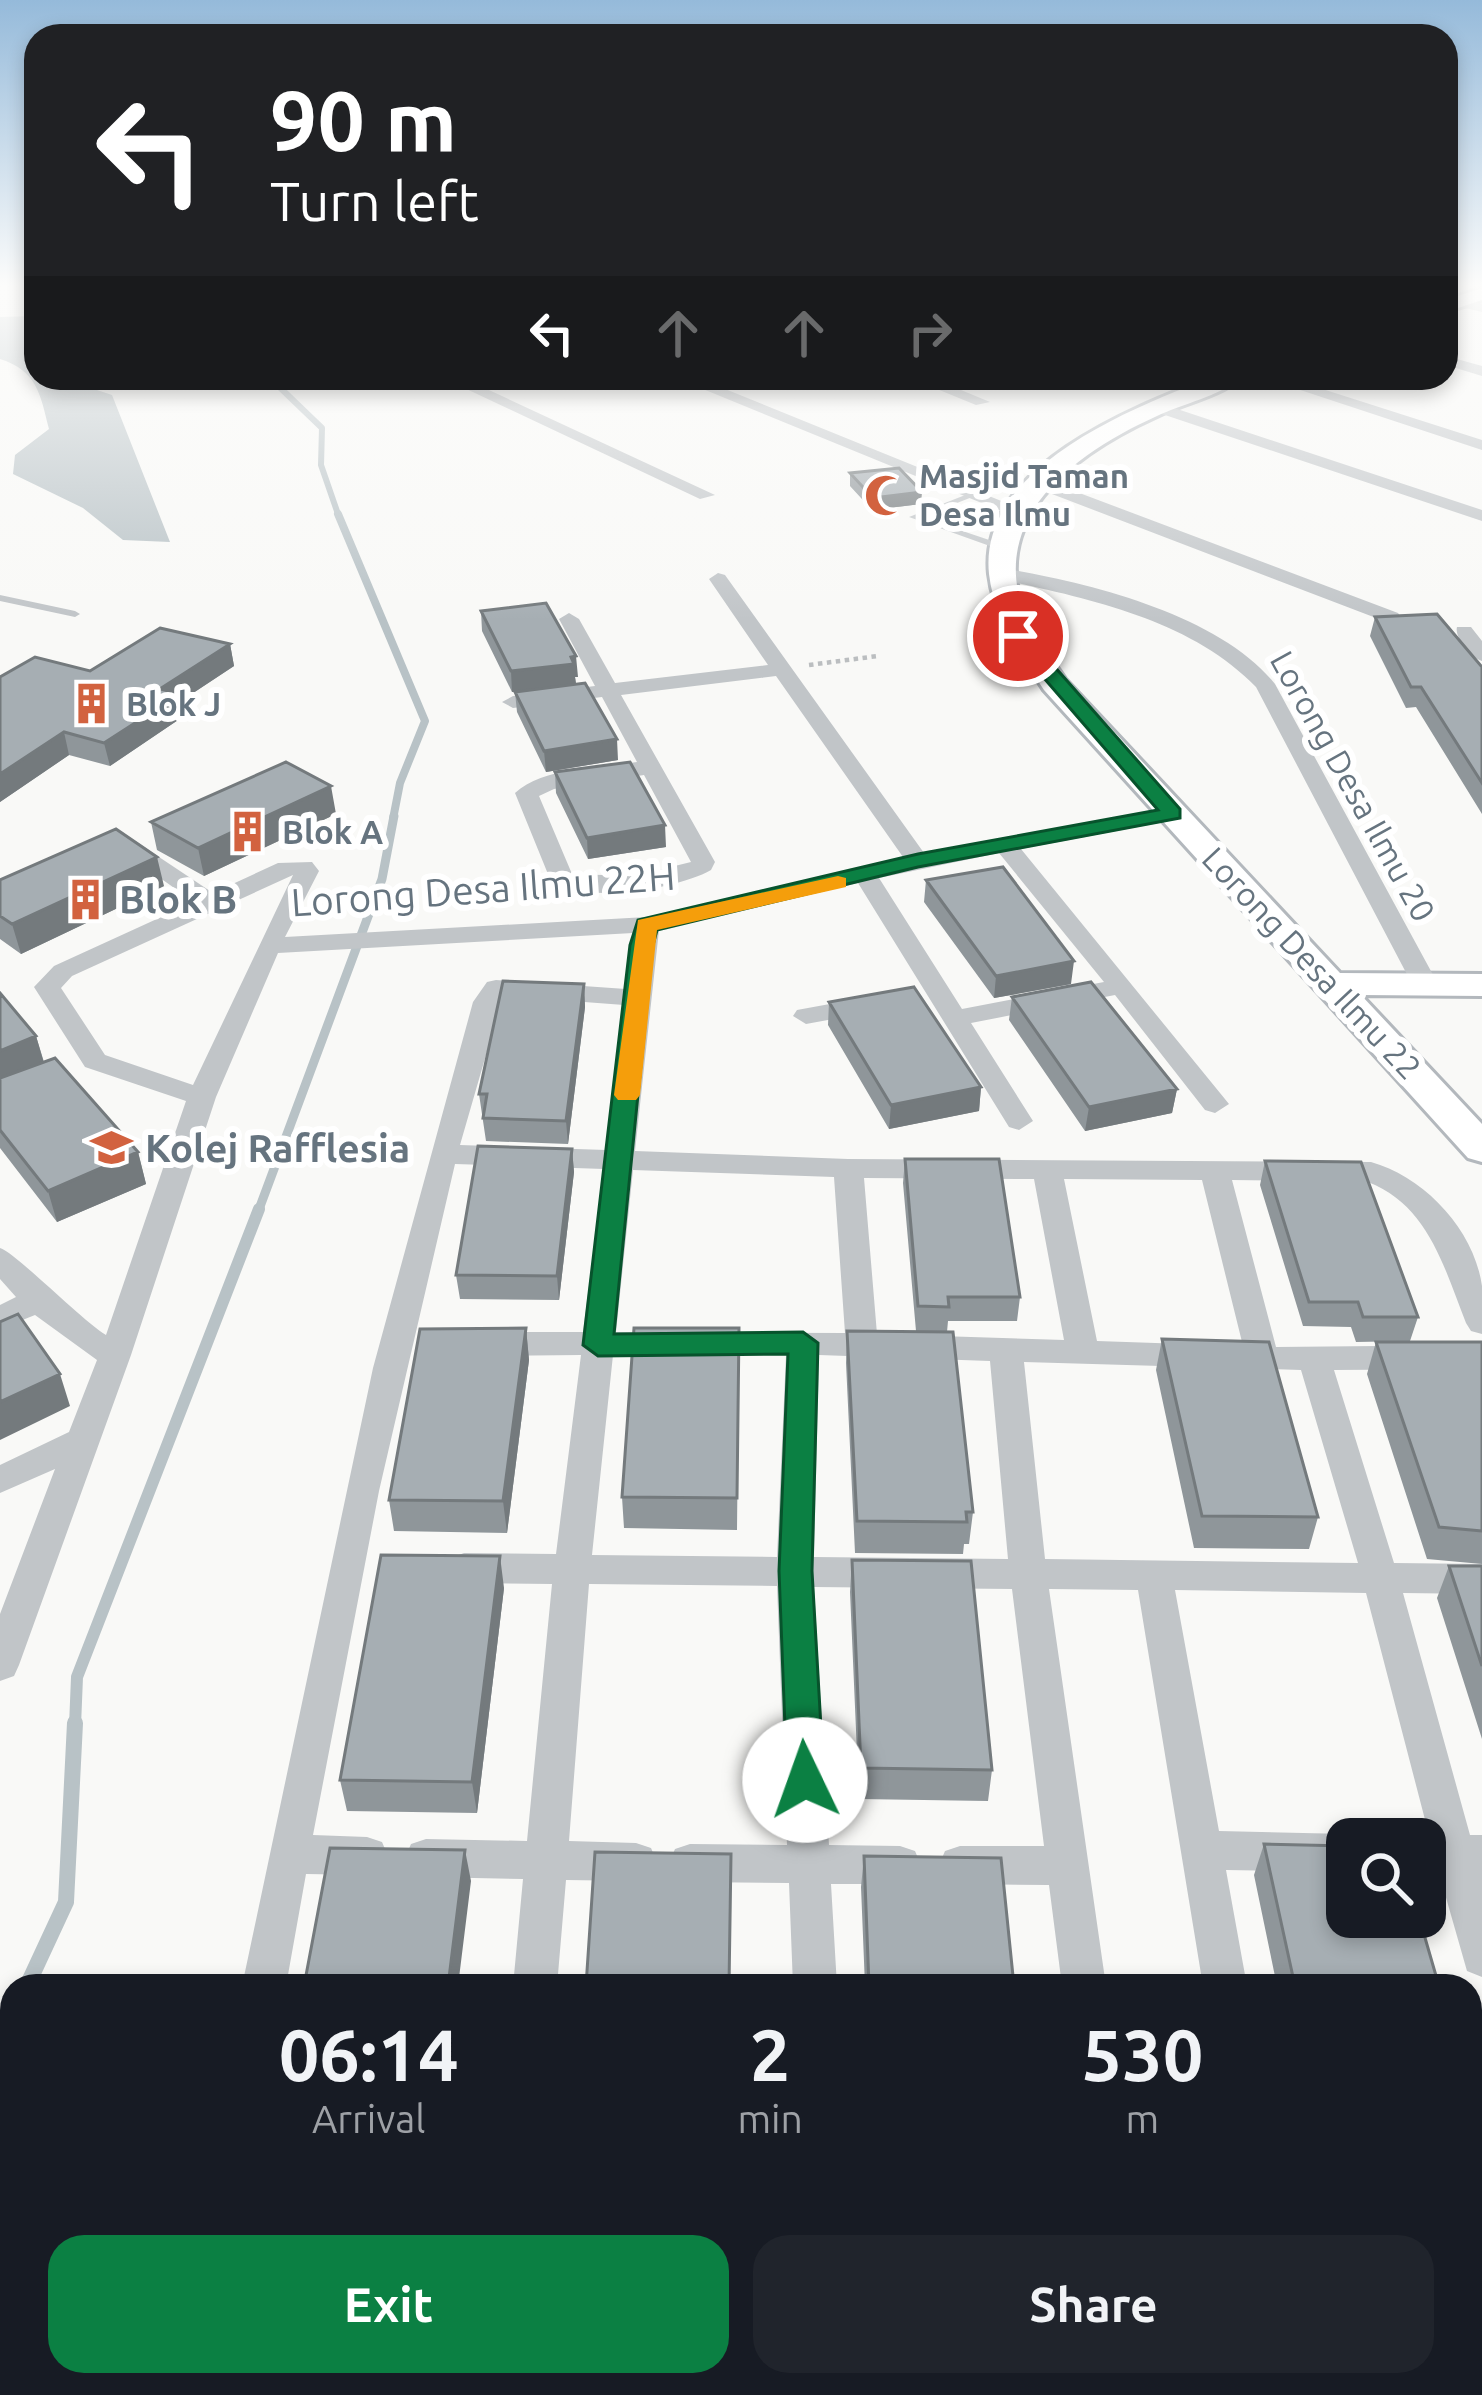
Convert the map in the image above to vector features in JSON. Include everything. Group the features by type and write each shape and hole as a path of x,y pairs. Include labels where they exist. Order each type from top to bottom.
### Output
{"street":[{"path":"492,397 706,495"},
{"path":"731,397 1017,511"},
{"path":"970,397 982,401"},
{"path":"1002,561 1017,511 1037,482 1078,446 1178,397"},
{"path":"1331,397 1482,445"},
{"path":"1153,406 1482,516"},
{"path":"1037,482 1391,617"},
{"name":"Lorong Desa Ilmu 22","path":"1002,561 1011,623 1036,662 1482,1148"},
{"name":"Lorong Desa Ilmu 20","path":"1002,561 1245,658 1265,684 1425,984"},
{"path":"718,579 918,861"},
{"path":"569,619 609,689 703,862 700,869 581,887 562,879 526,793 548,783 651,767"},
{"path":"1464,631 1482,655"},
{"path":"513,702 782,669"},
{"name":"Lorong Desa Ilmu 22H","path":"0,1665 115,1355 202,1097 268,946 646,925 918,861 1172,814"},
{"path":"118,840 212,903"},
{"path":"1004,844 1215,1104"},
{"path":"202,1097 85,1065 50,997 51,982 293,866 307,869 268,946"},
{"path":"865,875 916,997"},
{"path":"536,1974 572,1570 622,1160 634,998 646,925"},
{"path":"1336,984 1482,985"},
{"path":"956,1018 1121,986"},
{"path":"266,1974 344,1567 407,1344 445,1154 493,989 634,998"},
{"path":"806,1016 916,997 956,1018 1019,1121"},
{"path":"445,1154 848,1168 1371,1172 1402,1183 1431,1207 1482,1322"},
{"path":"848,1168 862,1345"},
{"path":"1214,1169 1263,1359"},
{"path":"1047,1170 1083,1353"},
{"path":"0,1259 35,1302 65,1328 115,1355"},
{"path":"0,1318 35,1302"},
{"path":"803,1343 795,1571 814,1974"},
{"path":"463,1344 803,1343 1263,1359 1482,1357"},
{"path":"1006,1352 1028,1573 1082,1974"},
{"path":"1314,1359 1381,1579 1482,1956"},
{"path":"0,1480 81,1441"},
{"path":"344,1567 390,1567"},
{"path":"436,1568 1482,1579"},
{"path":"1154,1577 1224,1974"},
{"path":"1200,1850 1326,1853"},
{"path":"289,1854 548,1862 1069,1866"}],"lane":[{"path":"976,494 913,517 1002,561"},
{"path":"0,598 75,614"}],"path":[{"path":"782,669 878,656"}],"shaded area":[{"path":"40,397 113,397 170,542 123,540 83,508 13,474 15,455 49,429"}],"building":[{"path":"899,468 922,492 873,498 850,473"},
{"path":"546,603 576,656 571,657 574,664 511,671 481,611"},
{"path":"1437,614 1482,667 1482,783 1421,687 1411,687 1375,617"},
{"path":"160,628 230,644 160,689 180,694 104,743 64,732 0,774 0,677 35,657 90,671"},
{"path":"585,683 617,739 544,751 515,692"},
{"path":"286,762 331,786 198,848 151,822"},
{"path":"630,762 665,825 587,838 555,772"},
{"path":"116,829 157,857 12,924 0,916 0,880"},
{"path":"1003,867 1074,961 996,976 926,880"},
{"path":"503,981 584,984 566,1121 483,1118 487,1094 479,1094"},
{"path":"1091,982 1177,1089 1089,1107 1012,997"},
{"path":"914,987 981,1087 891,1105 829,1002"},
{"path":"0,993 36,1036 0,1051"},
{"path":"55,1058 138,1152 48,1191 0,1130 0,1078"},
{"path":"478,1146 572,1149 557,1276 456,1275"},
{"path":"905,1159 999,1159 1020,1297 948,1297 949,1307 918,1306"},
{"path":"1265,1161 1361,1162 1418,1317 1363,1317 1358,1302 1309,1302"},
{"path":"18,1314 60,1374 0,1402 0,1322"},
{"path":"526,1328 503,1501 389,1500 420,1329"},
{"path":"634,1328 739,1328 737,1498 622,1497"},
{"path":"847,1331 953,1332 973,1512 966,1512 967,1522 857,1521"},
{"path":"1162,1339 1269,1342 1318,1517 1202,1516"},
{"path":"1376,1342 1482,1342 1482,1531 1439,1527"},
{"path":"381,1555 500,1556 472,1782 340,1780"},
{"path":"852,1560 971,1561 992,1770 861,1768"},
{"path":"1449,1566 1482,1566 1482,1666"},
{"path":"1264,1844 1326,1845 1326,1938 1425,1938 1436,1974 1292,1974"},
{"path":"330,1848 465,1850 450,1974 306,1974"},
{"path":"595,1852 731,1854 729,1974 587,1974"},
{"path":"864,1856 1001,1858 1013,1974 869,1974"}],"waterway":[{"path":"290,397 322,428 321,465 339,517"},
{"path":"338,514 425,721 400,783 393,819"},
{"path":"258,1212 382,879 394,816"},
{"path":"75,1726 77,1677 259,1209"},
{"path":"33,1974 66,1902 75,1723"}],"slow traffic":[{"path":"627,1095 634,998 646,925 838,883"}],"place":[{"name":"Masjid Taman Desa Ilmu","path":"885,495"},
{"name":"Blok J","path":"92,704"},
{"name":"Blok A","path":"248,832"},
{"name":"Blok B","path":"85,899"},
{"name":"Kolej Rafflesia","path":"111,1148"}],"route":[{"path":"805,1780 795,1571 803,1343 598,1345 622,1160 641,945 646,925 794,894 918,861 1172,814 1054,684 1018,636"}]}
